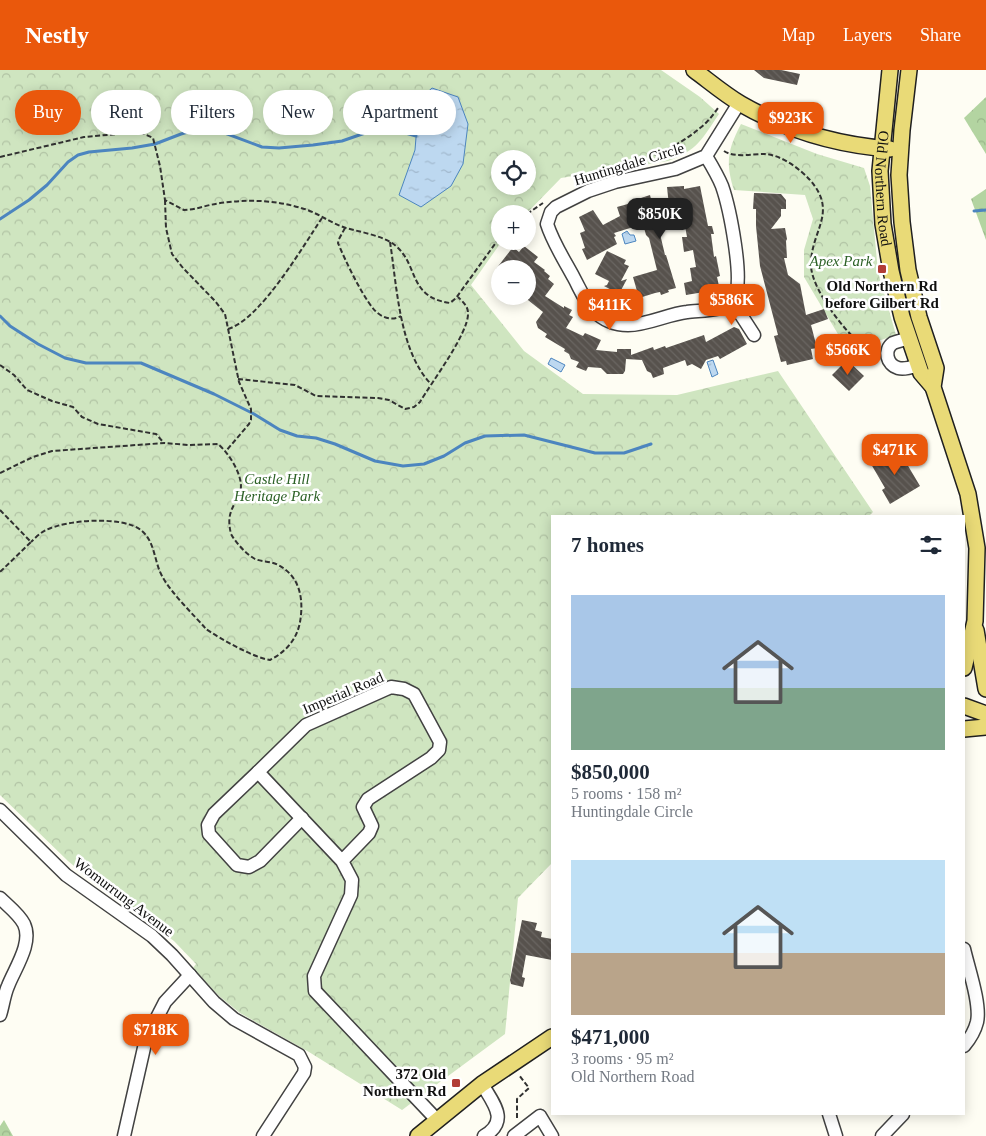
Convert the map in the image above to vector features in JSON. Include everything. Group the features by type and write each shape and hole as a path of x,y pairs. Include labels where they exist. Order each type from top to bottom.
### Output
{"main road":[{"path":"694,70 739,103 771,120 808,135 851,145 901,149"},
{"name":"Old Northern Road","path":"890,70 881,148 880,171 883,224 896,294 909,338 921,374 933,387 968,494 974,526 976,548 975,621 965,664"},
{"name":"Old Northern Road","path":"909,70 899,175 902,222 908,270 919,317 936,368 933,387"},
{"path":"975,621 986,689"},
{"path":"965,706 986,714"},
{"path":"965,729 986,727"},
{"path":"418,1136 482,1084 551,1038"}],"street":[{"name":"Huntingdale Circle","path":"706,156 722,186 733,236 738,288 732,301 718,308 684,312 631,325 611,322 594,312 556,244 547,224 549,215 556,207 588,191 615,182 675,169 706,156 739,103"},
{"path":"732,301 754,335"},
{"path":"909,338 896,342 888,349 887,357 893,366 900,369 918,365"},
{"name":"Imperial Road","path":"258,772 306,725 391,687 404,689 414,694 440,742 439,750 431,758 368,799 364,807 372,826 369,833 342,861"},
{"path":"302,818 260,861 249,867 237,865 209,834 208,825 214,814 258,772 302,818 342,861 352,880 351,895 314,976 316,991 437,1120"},
{"name":"Womurrung Avenue","path":"0,810 66,875 152,936 172,955 214,1002 234,1019 303,1059 304,1073 263,1136"},
{"path":"0,898 25,925 27,937 25,947 4,986 0,1016"},
{"path":"965,953 976,996 977,1021 965,1045"},
{"path":"124,1136 146,1039 165,1002 190,975"},
{"path":"482,1084 498,1114 493,1130 484,1136"},
{"path":"830,1115 836,1136"},
{"path":"882,1136 903,1115"},
{"path":"518,1133 540,1116 552,1136"}],"path":[{"path":"619,170 647,159 686,139 701,128 718,108"},
{"path":"0,157 84,136 140,132 154,138 165,200 166,228 172,254 224,314 238,379 251,408 251,420 244,432 226,450"},
{"path":"730,154 766,154 780,158 794,165 810,179 822,196 823,210 811,265 815,283 833,313 855,339 867,351 890,362"},
{"path":"165,200 184,210 232,203 278,202 300,208 345,228 390,242 403,252 414,279 426,293 441,302 450,304 491,249"},
{"path":"536,208 549,200"},
{"path":"228,329 240,323 253,312 279,282 323,217"},
{"path":"345,228 338,239 338,243 367,301 381,316 393,319 401,316"},
{"path":"390,242 406,340 412,357 422,375 431,384"},
{"path":"238,379 295,385 316,396 383,399 406,409 414,407 420,402 460,338 466,323 468,313 466,306 457,296"},
{"path":"0,365 14,375 28,390 52,401 73,407 82,417 98,424 156,434 165,443"},
{"path":"0,473 33,457 52,451 165,443 188,446 218,444 226,450 237,471 241,486 230,512 231,534 254,558 277,564 296,580 300,588 301,610 298,633 287,649 270,660 261,658 206,629 164,580 149,540 142,531 124,522 112,521 58,526 45,531 0,572"},
{"path":"0,510 31,542"},
{"path":"512,1064 529,1088 517,1099 518,1133"}],"green space":[{"name":"Castle Hill Heritage Park","path":"0,70 661,70 700,97 719,114 698,143 686,153 668,161 561,178 535,205 491,205 491,250 496,250 471,285 524,351 583,394 677,395 778,371 873,512 870,515 551,515 551,864 518,898 505,1034 402,1110 309,1052 240,1013 219,996 193,968 196,964 174,941 107,893 68,861 0,795"},
{"path":"986,97 986,154 964,118"},
{"name":"Apex Park","path":"741,124 817,154 864,168 870,186 878,272 896,335 848,351 804,277 804,250 813,219 805,195 734,190 729,171 729,156 733,141"},
{"path":"986,189 986,240 971,199"},
{"path":"4,1120 13,1136 0,1136 0,1126"}],"water":[{"path":"456,96 458,97 468,124 463,164 451,186 421,207 399,195 415,150 416,135 456,135"},
{"path":"627,231 630,235 634,235 636,241 625,244 622,234"},
{"path":"551,358 565,365 561,372 548,364"},
{"path":"713,360 718,374 712,377 707,362"}],"building":[{"path":"754,70 781,70 800,74 797,85 764,78"},
{"path":"684,186 684,189 700,186 708,226 712,226 714,234 711,234 714,257 716,256 720,276 717,277 719,286 703,289 704,292 686,295 684,283 692,281 690,268 696,267 693,250 684,252 682,237 687,237 683,215 656,217 665,255 676,288 668,290 669,292 661,295 660,292 655,293 639,298 633,277 657,270 649,238 646,235 643,224 614,233 617,244 587,260 582,249 585,248 580,233 585,231 579,217 593,210 603,225 620,216 617,207 650,195 654,211 669,206 667,187"},
{"path":"754,193 781,194 786,200 786,209 781,209 781,216 771,229 785,228 787,258 784,258 788,275 800,284 806,315 824,309 828,319 811,325 817,348 811,349 813,359 787,365 786,361 781,362 774,336 778,335 760,266 756,209 753,209"},
{"path":"511,250 519,252 521,250 529,250 538,257 536,260 503,260"},
{"path":"607,251 626,260 624,264 629,266 621,281 627,279 619,294 604,286 609,281 595,274"},
{"path":"536,263 545,270 550,276 548,279 554,284 545,296 564,308 564,306 572,310 569,315 573,317 566,328 583,336 585,333 601,340 596,350 617,352 617,349 631,349 631,355 653,347 654,350 665,346 666,348 704,335 706,342 734,327 739,329 747,344 720,359 718,356 706,360 701,369 692,364 687,366 685,360 663,368 664,374 653,378 642,360 626,359 623,374 607,374 601,368 588,367 586,371 576,367 579,362 571,359 569,354 564,351 565,349 545,337 547,334 538,328 536,322 543,312 534,305 536,305"},
{"path":"847,360 864,376 849,391 832,375"},
{"path":"898,449 920,486 890,504 882,490 885,488 871,464"},
{"path":"522,920 537,923 535,930 542,932 541,937 551,939 551,960 526,955 522,977 525,978 523,987 511,984 510,980"}],"waterway":[{"path":"0,219 29,200 47,185 68,162 78,155 155,144 198,129 214,129 262,147 279,148 342,141 368,132 402,132 416,136"},
{"path":"974,211 986,210"},
{"path":"0,316 10,326 65,358 86,363 141,363 214,394 254,414 280,430 297,436 316,438 335,444 375,461 403,466 424,464 444,456 465,443 485,436 524,435 595,453 624,453 651,444"}],"place":[{"name":"Old Northern Rd before Gilbert Rd","path":"882,269"},
{"name":"372 Old Northern Rd","path":"456,1083"}]}
